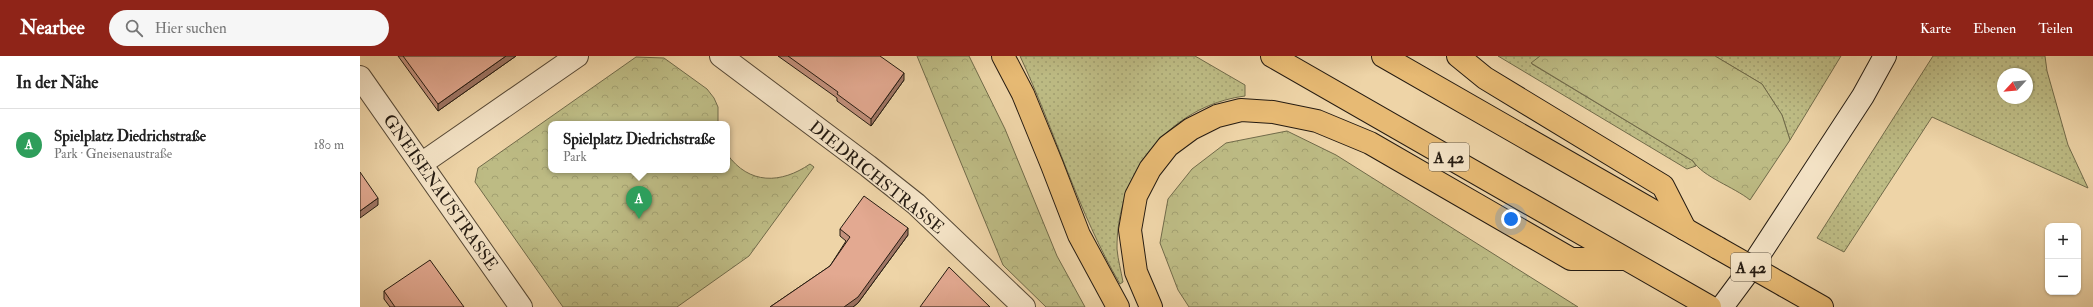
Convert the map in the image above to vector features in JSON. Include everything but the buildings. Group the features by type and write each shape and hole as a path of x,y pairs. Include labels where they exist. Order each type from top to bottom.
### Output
{"highway":[{"path":"1003,56 1023,94 1079,235 1118,307"},
{"name":"A 42","path":"1272,56 1710,307"},
{"name":"A 42","path":"1383,56 1822,307"},
{"path":"1458,56 1485,78 1663,186 1685,229"},
{"path":"1151,307 1136,272 1130,230 1136,196 1150,169 1168,146 1191,129 1217,116 1241,110 1273,112 1317,121 1370,144 1570,259 1625,259"}],"street":[{"path":"421,164 577,56"},
{"name":"DIEDRICHSTRASSE","path":"721,56 868,166 910,200 1024,307"},
{"path":"1722,307 1748,272 1863,96 1885,56"},
{"name":"GNEISENAUSTRASSE","path":"360,77 521,307"}],"green space":[{"path":"917,56 969,56 1005,129 1057,256 1085,307 1046,307 1003,265"},
{"path":"1020,56 1195,56 1245,85 1245,96 1218,102 1193,114 1171,129 1152,148 1137,170 1126,195 1119,221 1117,249 1123,282 1120,284 1105,257 1079,200 1033,84"},
{"path":"1498,56 1540,56 1532,64 1693,161 1696,166 1687,169"},
{"path":"1540,56 1715,56 1762,84 1782,115 1790,140 1750,200 1711,177 1693,161 1531,63"},
{"path":"1715,56 1841,56 1790,140 1782,115 1762,84"},
{"path":"1933,56 2045,56 2047,71 2068,145 2088,188 1932,117 1844,252 1817,238"},
{"path":"636,57 664,58 707,89 714,98 718,107 718,121 548,121 548,173 730,173 730,157 745,171 755,176 766,178 777,178 788,175 799,171 810,164 814,167 749,256 677,307 563,307 475,182 478,168"},
{"path":"1287,131 1336,155 1578,307 1189,307 1178,290 1160,243 1168,199 1192,169 1226,143"}],"place":[{"name":"Spielplatz Diedrichstraße","path":"639,219"}]}
